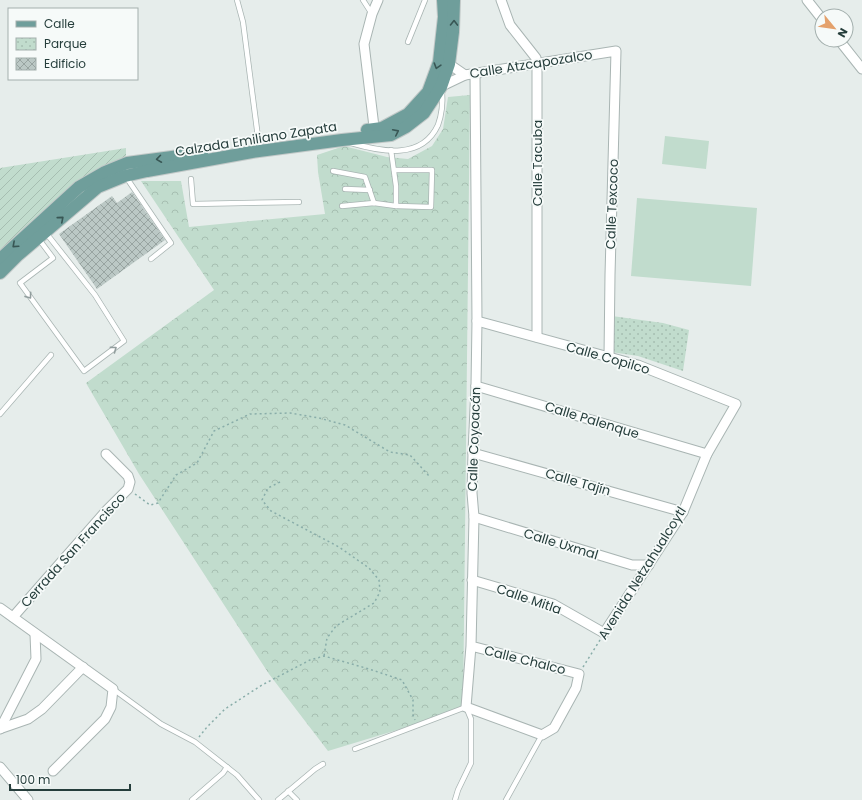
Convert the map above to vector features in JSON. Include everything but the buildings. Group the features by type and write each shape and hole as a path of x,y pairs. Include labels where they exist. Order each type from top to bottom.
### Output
{"main road":[{"name":"Calzada Emiliano Zapata","path":"376,138 382,128 408,114 428,92 439,62 444,17 443,0"},
{"name":"Calzada Emiliano Zapata","path":"0,259 79,187 105,172 127,163 259,145 376,138 391,135 406,127 424,113 441,87 449,64 453,32 454,0"},
{"name":"Calzada Emiliano Zapata","path":"0,273 98,187 124,176 252,152 342,140 376,138"}],"street":[{"path":"376,138 364,44 372,14 378,0"},
{"name":"Calle Tacuba","path":"498,0 510,25 536,58 537,64 537,337"},
{"path":"807,0 814,9"},
{"path":"845,48 862,69"},
{"name":"Calle Atzcapozalco","path":"449,64 465,75 616,51"},
{"name":"Calle Texcoco","path":"609,356 616,51"},
{"name":"Calle Coyoacán","path":"466,708 471,646 474,518 472,493 478,321 475,74"},
{"path":"441,87 465,75"},
{"name":"Calle Copilco","path":"478,321 638,365 736,404"},
{"name":"Calle Palenque","path":"476,386 707,454"},
{"name":"Avenida Netzahualcoytl","path":"604,633 683,512 707,454 736,404"},
{"name":"Calle Tajín","path":"473,453 683,512"},
{"path":"106,454 128,476 129,486"},
{"name":"Cerrada San Francisco","path":"13,617 129,486"},
{"name":"Calle Uxmal","path":"474,518 632,565 649,564"},
{"name":"Calle Mitla","path":"472,580 553,604 604,633"},
{"path":"1,610 113,689 111,707 104,719 53,771"},
{"path":"1,728 36,659 35,634"},
{"name":"Calle Chalco","path":"471,646 579,674"},
{"path":"1,728 28,719 42,709 83,667"},
{"path":"466,708 542,735 554,728 576,688 579,674"},
{"path":"0,767 28,800"}],"lane":[{"path":"237,0 243,22 259,145"},
{"path":"363,0 372,14"},
{"path":"408,42 425,0"},
{"path":"376,138 391,150 414,149 424,144 432,137 441,116 441,87"},
{"path":"391,150 394,170 396,206"},
{"path":"342,206 374,203 396,206 432,207 432,170 394,170"},
{"path":"333,171 365,177 374,203"},
{"path":"124,176 171,243 151,259"},
{"path":"191,179 193,204 299,202"},
{"path":"345,189 370,190"},
{"path":"42,235 95,296 124,341 84,371 20,283 53,258 42,235"},
{"path":"0,414 52,355"},
{"path":"113,689 161,724 195,742 237,775 259,800"},
{"path":"355,749 466,708"},
{"name":"Calle Coyoacán","path":"455,800 458,790 471,763 471,719 466,708"},
{"path":"506,800 542,735"},
{"path":"278,800 323,764"},
{"path":"192,800 223,773 227,767"},
{"path":"288,791 297,800"}],"path":[{"path":"129,486 150,505 158,503 176,475 197,463 214,432 250,414 290,413 319,418 345,425 390,452 410,455 430,477"},
{"path":"280,482 268,488 262,500 271,511 339,547 369,568 379,580 380,592 374,603 336,626 327,638 324,656"},
{"name":"Avenida Netzahualcoytl","path":"579,674 604,633"},
{"path":"195,742 207,727 231,705 262,685 310,660 324,656 402,680 413,700 413,715 418,726"}],"green space":[{"path":"470,95 463,710 328,751 269,674 139,474 86,383 214,290 141,181 181,181 189,227 325,214 318,172 317,155 344,146 387,157 408,159 432,146 443,129 448,97"},
{"path":"665,136 709,141 706,169 662,164"},
{"path":"126,148 126,156 77,184 0,250 0,168"},
{"path":"637,198 757,208 751,286 631,276"},
{"path":"612,316 663,323 689,330 683,371 638,356 611,352"}]}
